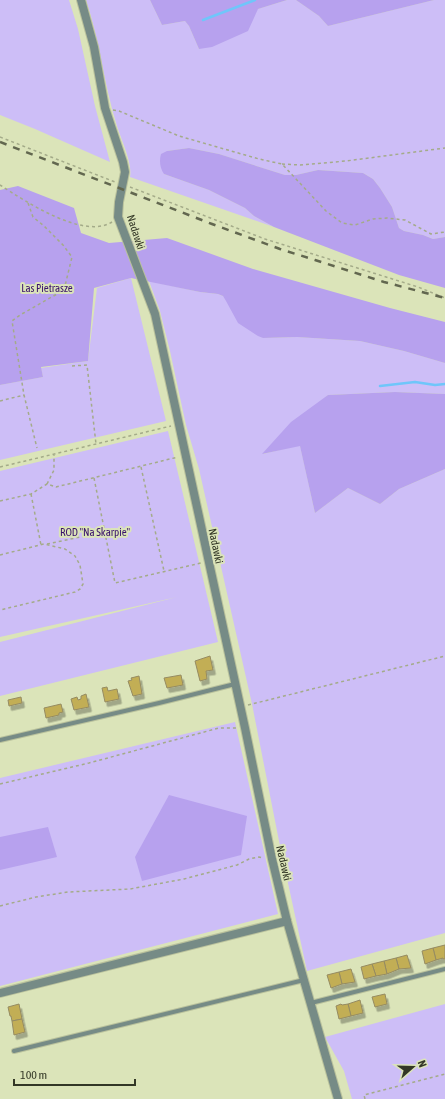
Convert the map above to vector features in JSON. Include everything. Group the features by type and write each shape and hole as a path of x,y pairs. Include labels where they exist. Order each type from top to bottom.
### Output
{"street":[{"name":"Nadawki","path":"81,0 94,47 105,108 125,172 119,202 118,217 154,314 245,728 272,859 287,921 338,1099"},
{"path":"0,993 287,921"}],"lane":[{"path":"0,740 235,684"},
{"path":"310,1003 445,969"},
{"path":"14,1050 304,980"}],"path":[{"path":"105,108 119,111 180,136 260,160 282,164 300,165 346,161 445,148"},
{"path":"0,137 265,239 418,287 445,298"},
{"path":"282,164 326,211 342,223 355,225 373,219 387,218 405,220 431,234 445,232"},
{"path":"0,185 28,203 72,223 90,226 106,225 118,217"},
{"path":"28,203 33,217 49,230 72,257 64,290 12,321 24,395 37,448"},
{"path":"72,366 87,365 96,444"},
{"path":"0,401 24,395"},
{"path":"0,467 178,424"},
{"path":"0,501 31,494 47,484 54,470 54,454"},
{"path":"47,484 56,487 185,455"},
{"path":"141,467 164,571"},
{"path":"94,478 115,583 208,561"},
{"path":"31,494 41,545"},
{"path":"0,555 104,532"},
{"path":"0,610 76,592 84,584 80,566 75,556 65,549 46,544"},
{"path":"240,707 445,656"},
{"path":"0,784 219,728 245,728"},
{"path":"0,906 68,892 138,888 184,880 237,865 249,859 259,857 272,859"},
{"path":"365,1099 364,1095 445,1074"}],"green space":[{"path":"0,0 69,0 78,29 95,106 110,162 0,115"},
{"path":"86,0 150,0 162,25 185,21 189,26 199,49 258,9 287,0 296,0 319,16 328,26 434,0 445,0 445,237 433,239 404,231 399,228 392,207 380,188 373,179 363,173 318,170 296,175 285,175 219,154 189,148 167,151 164,174 209,190 245,208 254,216 274,227 130,177 130,165 117,126 95,31"},
{"path":"150,0 287,0 258,9 248,31 212,47 199,49 189,26 185,21 162,25"},
{"path":"296,0 434,0 328,26 319,16"},
{"path":"189,148 219,154 285,175 296,175 318,170 363,173 373,179 380,188 392,207 399,228 404,231 433,239 445,237 445,288 399,275 274,227 254,216 245,208 209,190 164,174 160,164 161,154 167,151"},
{"name":"Las Pietrasze","path":"18,186 74,208 81,233 109,243 167,238 253,269 445,322 445,363 404,351 360,341 297,337 263,338 238,323 223,296 131,278 94,288 88,361 41,367 43,377 0,385 0,190"},
{"path":"131,278 166,421 0,460 0,385 43,377 41,368 88,361 97,288"},
{"path":"149,281 223,296 263,338 297,337 360,341 404,351 445,363 445,394 395,392 328,395 263,454 300,445 315,513 348,488 380,504 399,489 445,469 445,933 307,971 280,846 252,704 199,469 186,425 160,311"},
{"path":"395,392 445,394 445,469 399,489 380,504 348,488 315,513 300,446 262,454 291,422 328,395"},
{"name":"ROD \"Na Skarpie\"","path":"168,431 218,642 0,696 0,642 177,597 0,637 0,471"},
{"path":"235,722 278,914 0,986 0,778"},
{"path":"169,795 247,816 241,855 142,881 135,857"},
{"path":"48,827 57,857 0,870 0,837"},
{"path":"445,1004 445,1099 352,1099 344,1071 325,1037"}],"building":[{"path":"210,656 213,670 206,671 207,679 200,681 195,661"},
{"path":"181,675 183,685 167,688 164,678"},
{"path":"139,676 142,694 133,696 128,681 132,680 131,678"},
{"path":"107,687 108,691 117,689 119,699 105,702 102,688"},
{"path":"86,694 89,707 74,710 71,699 77,697 78,700 81,699 81,696"},
{"path":"21,697 22,703 9,706 8,700"},
{"path":"61,704 63,712 59,713 59,715 46,718 44,708"},
{"path":"445,945 445,959 443,958 436,960 433,948"},
{"path":"433,948 436,960 425,964 422,951"},
{"path":"407,955 411,968 399,969 396,958"},
{"path":"396,958 399,969 387,974 384,961"},
{"path":"384,961 387,974 376,976 372,964"},
{"path":"372,964 376,976 364,979 361,967"},
{"path":"351,969 355,982 342,984 339,972"},
{"path":"339,972 342,984 331,988 327,975"},
{"path":"385,994 387,1004 375,1007 372,997"},
{"path":"360,1000 363,1013 351,1016 348,1004"},
{"path":"19,1004 22,1019 12,1021 8,1007"},
{"path":"348,1004 351,1016 339,1019 336,1006"},
{"path":"22,1019 25,1032 14,1035 12,1021"}],"waterway":[{"path":"203,20 255,0"},
{"path":"380,386 415,382 435,385 445,384"}],"railway":[{"path":"0,142 280,249 384,282 445,298"}]}
